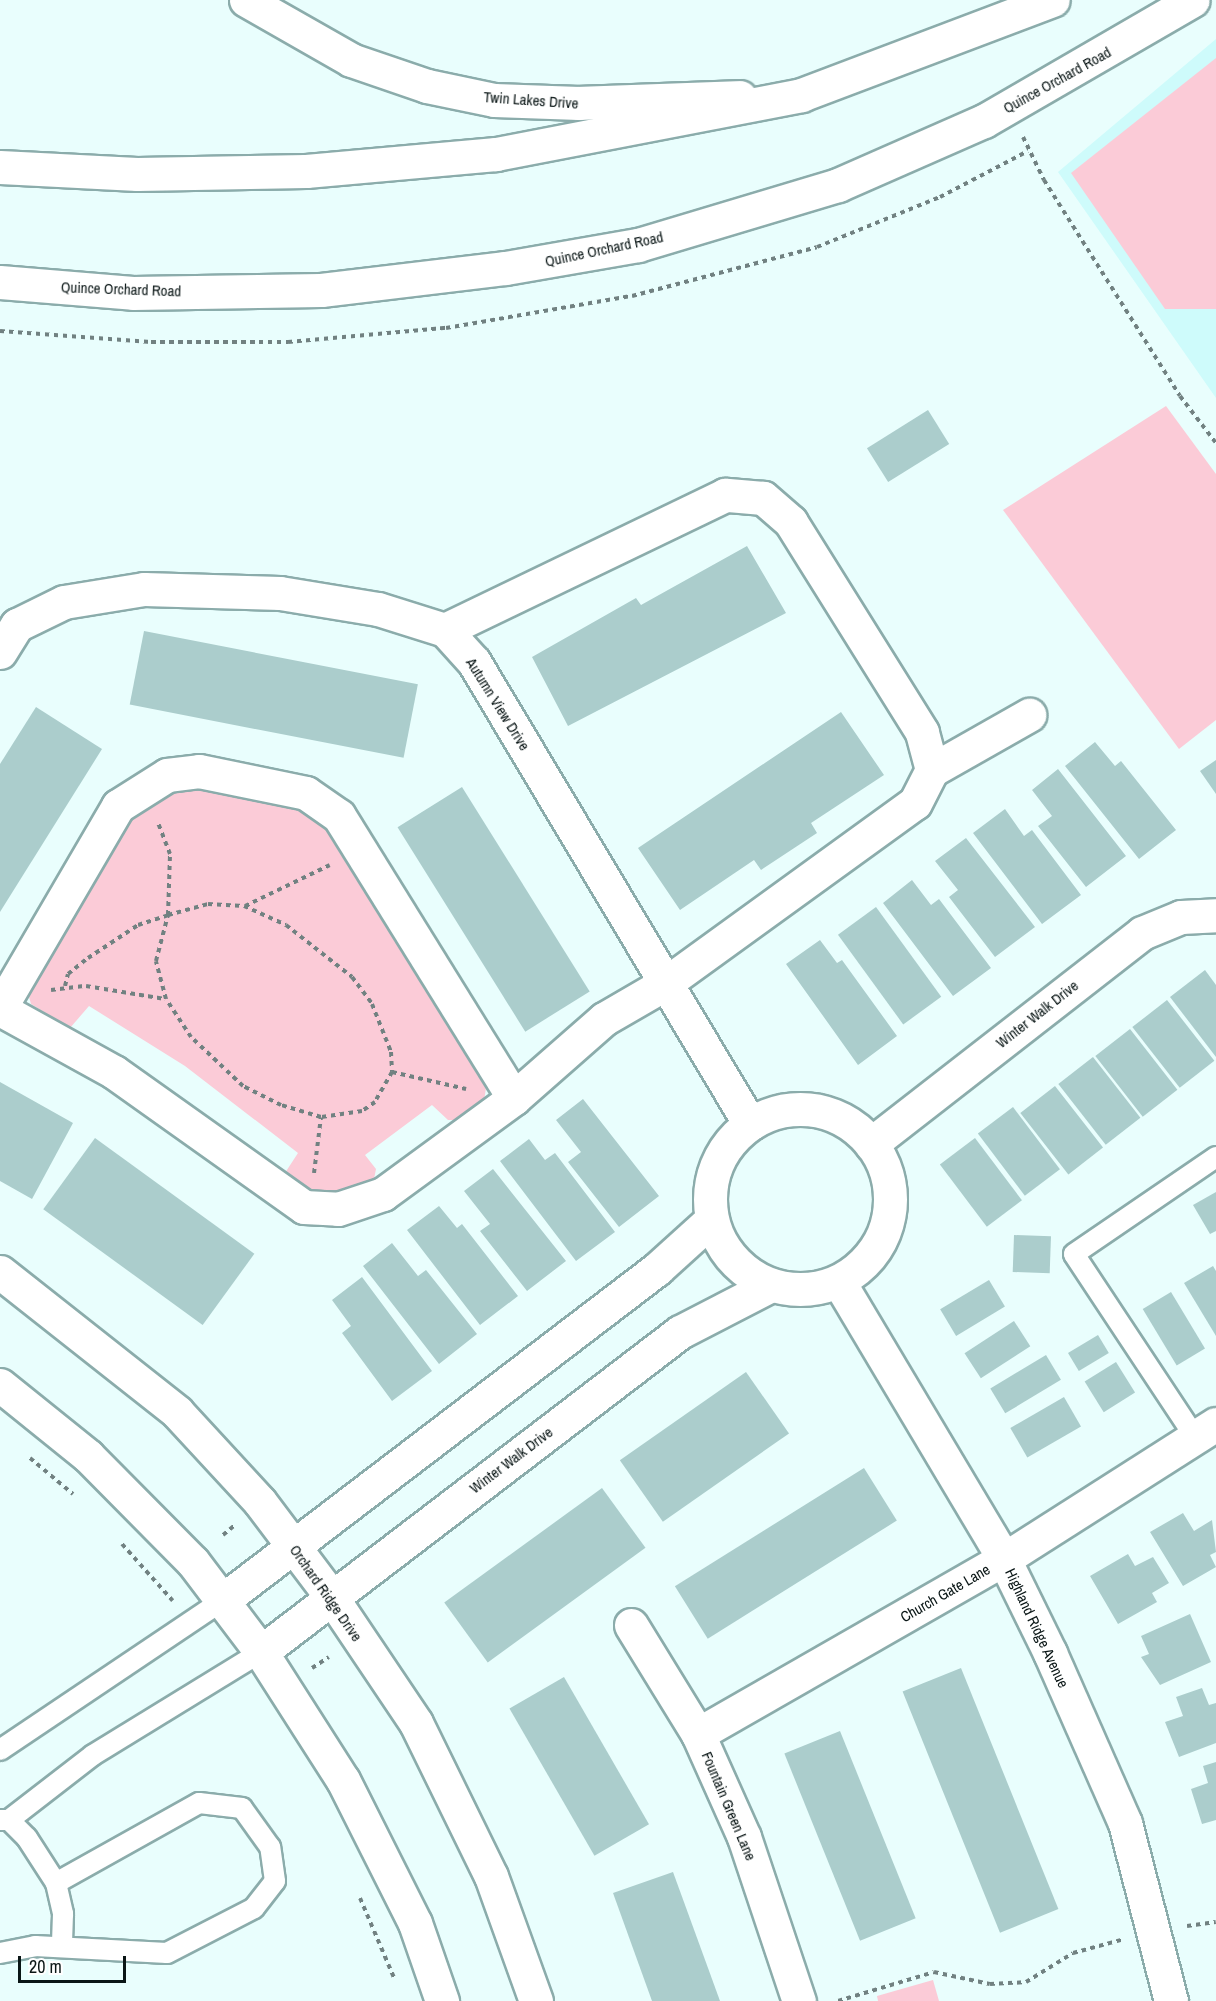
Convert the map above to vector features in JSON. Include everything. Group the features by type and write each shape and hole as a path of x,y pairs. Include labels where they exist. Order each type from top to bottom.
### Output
{"street":[{"name":"Twin Lakes Drive","path":"246,0 351,60 427,86 494,100 579,104 801,95"},
{"path":"0,167 137,174 306,171 496,154 801,95 1053,0"},
{"name":"Quince Orchard Road","path":"0,282 133,293 321,290 528,264 638,245 838,184 1012,106 1193,0"},
{"path":"0,652 17,625 64,602 144,589 280,593 378,609 445,630 725,495 763,498 792,522 922,732 932,770"},
{"name":"Autumn View Drive","path":"445,630 474,662 750,1124"},
{"path":"514,1098 361,847 339,816 306,793 199,771 167,775 138,788 118,806 0,1008 114,1072 304,1207 338,1209 383,1194 514,1098 604,1019 666,983 915,803 932,770 1029,715"},
{"name":"Winter Walk Drive","path":"871,1144 1142,933 1181,917 1216,915"},
{"path":"803,1108 839,1117 871,1144 889,1176 888,1222 863,1266 839,1282 811,1289 771,1285 738,1265 711,1220 709,1195 718,1159 750,1124 770,1113 803,1108"},
{"path":"224,1600 657,1269 711,1220"},
{"name":"Orchard Ridge Drive","path":"0,1272 177,1412 293,1545 330,1595 416,1723 491,1876 536,2001"},
{"name":"Highland Ridge Avenue","path":"839,1282 1004,1558 1125,1823 1171,2001"},
{"name":"Winter Walk Drive","path":"261,1652 330,1595 680,1332 771,1285"},
{"path":"0,1385 88,1456 193,1562 224,1600 261,1652 343,1780 415,1923 442,2001"},
{"name":"Church Gate Lane","path":"698,1734 1004,1558 1205,1430"},
{"name":"Fountain Green Lane","path":"631,1625 698,1734 744,1837 799,2001"}],"lane":[{"path":"1205,1430 1074,1254 1216,1157"},
{"path":"0,1750 224,1600"},
{"path":"62,1947 63,1914 56,1883 5,1820 93,1755 261,1652"},
{"path":"0,1953 62,1947 167,1953 254,1908 275,1881 270,1848 242,1808 199,1803 56,1883"}],"path":[{"path":"1012,106 1044,180 1180,396 1216,443"},
{"path":"66,986 69,974 88,958 138,925 168,915 208,904 244,906 308,938 352,977 385,1030 392,1072 375,1102 353,1113 321,1117 280,1105 243,1086 191,1037 166,999 156,961 168,915 170,854 138,788"},
{"path":"244,906 296,886 361,847"},
{"path":"45,991 66,986 166,999"},
{"path":"392,1072 514,1098"},
{"path":"304,1207 321,1117"},
{"path":"304,1673 329,1657"},
{"path":"838,2001 934,1972 990,1984 1026,1982 1073,1953 1155,1933 1216,1922"}],"shaded area":[{"path":"1216,39 1216,398 1058,172"},
{"path":"1216,58 1216,309 1165,309 1071,173"},
{"path":"1166,406 1216,474 1216,720 1179,749 1003,510"},
{"path":"199,787 293,806 327,825 486,1088 484,1101 457,1120 448,1120 432,1105 365,1155 376,1169 373,1184 345,1193 300,1189 283,1176 298,1153 185,1066 89,1006 70,1028 31,1004 27,990 124,825 158,795"},
{"path":"933,1980 939,2001 878,2001 877,1996"}],"building":[{"path":"928,410 949,444 888,482 867,448"},
{"path":"747,546 786,613 568,726 532,657 636,598 641,605"},
{"path":"144,631 418,684 404,758 130,705"},
{"path":"36,707 102,749 0,912 0,764"},
{"path":"841,712 884,775 811,823 817,833 761,870 754,860 680,910 638,848"},
{"path":"1095,742 1115,766 1121,761 1176,830 1139,859 1065,766"},
{"path":"1216,760 1216,794 1200,771"},
{"path":"1058,769 1126,856 1086,887 1038,826 1052,816 1032,790"},
{"path":"462,787 590,991 525,1032 398,827"},
{"path":"1005,809 1024,836 1032,830 1081,895 1042,924 973,833"},
{"path":"966,838 1035,927 995,957 949,897 958,890 935,861"},
{"path":"912,880 931,905 939,899 991,968 953,996 883,903"},
{"path":"876,907 941,997 903,1024 838,935"},
{"path":"820,940 837,963 842,960 897,1036 858,1065 786,964"},
{"path":"1205,970 1216,985 1216,1057 1170,997"},
{"path":"1167,1000 1214,1061 1180,1088 1132,1027"},
{"path":"1130,1029 1177,1090 1143,1117 1095,1056"},
{"path":"1093,1057 1140,1118 1106,1145 1058,1084"},
{"path":"0,1082 73,1123 32,1199 0,1181"},
{"path":"1055,1086 1103,1147 1068,1175 1020,1113"},
{"path":"583,1099 659,1196 619,1227 568,1162 581,1152 556,1120"},
{"path":"1013,1107 1060,1169 1025,1196 978,1133"},
{"path":"95,1138 254,1254 203,1325 43,1209"},
{"path":"975,1138 1022,1200 987,1227 940,1164"},
{"path":"529,1139 545,1160 555,1153 615,1232 576,1261 500,1161"},
{"path":"493,1169 566,1261 527,1291 480,1231 490,1224 464,1191"},
{"path":"1216,1192 1216,1231 1210,1234 1193,1205"},
{"path":"439,1206 457,1228 462,1224 518,1296 480,1325 407,1230"},
{"path":"1014,1235 1051,1236 1050,1273 1013,1272"},
{"path":"392,1243 418,1276 426,1270 477,1334 439,1364 363,1266"},
{"path":"1213,1266 1216,1271 1216,1336 1184,1283"},
{"path":"362,1277 432,1371 392,1401 342,1333 351,1326 332,1300"},
{"path":"989,1280 1005,1307 956,1336 940,1309"},
{"path":"1171,1292 1205,1349 1177,1366 1143,1309"},
{"path":"1014,1321 1030,1346 981,1378 965,1353"},
{"path":"1098,1335 1109,1353 1079,1371 1068,1353"},
{"path":"1046,1355 1061,1380 1005,1413 990,1388"},
{"path":"1116,1362 1135,1393 1104,1412 1085,1382"},
{"path":"746,1372 789,1433 663,1522 620,1460"},
{"path":"1064,1397 1081,1426 1027,1457 1010,1428"},
{"path":"864,1468 897,1521 708,1639 675,1586"},
{"path":"602,1488 645,1548 488,1662 444,1603"},
{"path":"1183,1513 1194,1531 1212,1520 1216,1552 1210,1555 1216,1567 1183,1586 1150,1532"},
{"path":"1128,1554 1135,1566 1153,1557 1169,1583 1152,1593 1157,1602 1118,1624 1090,1576"},
{"path":"1190,1614 1211,1662 1160,1685 1141,1657 1149,1654 1141,1636"},
{"path":"961,1668 1058,1909 1000,1933 903,1692"},
{"path":"564,1677 649,1824 594,1856 509,1708"},
{"path":"1202,1688 1209,1705 1216,1703 1216,1743 1179,1757 1165,1722 1183,1716 1176,1697"},
{"path":"840,1731 916,1918 860,1941 784,1753"},
{"path":"1216,1762 1216,1820 1202,1824 1191,1789 1208,1783 1203,1766"},
{"path":"673,1872 720,2001 652,2001 613,1893"}]}
